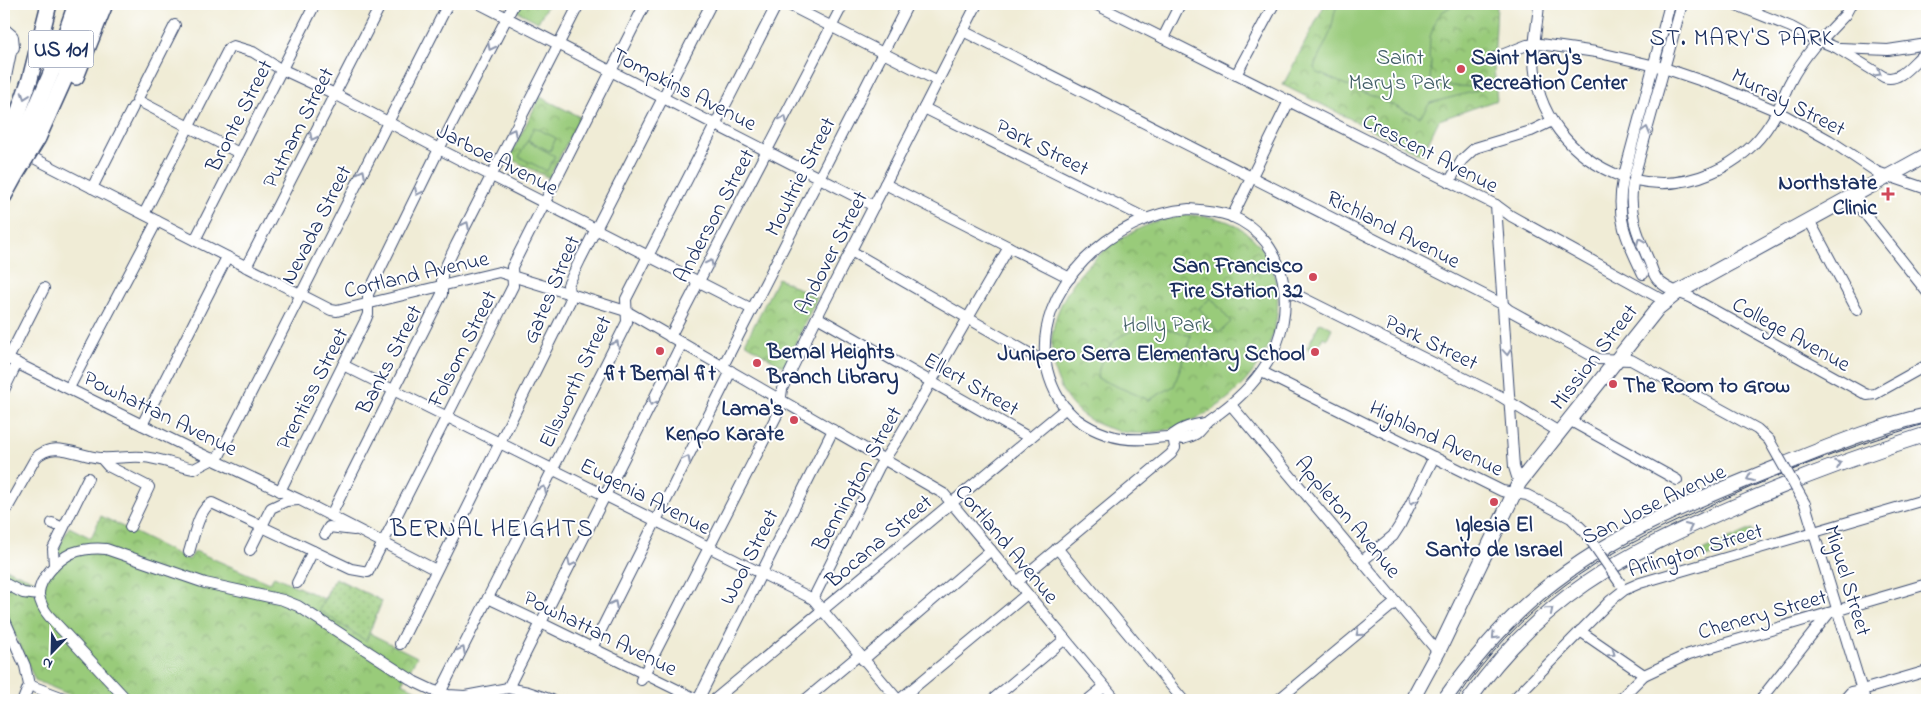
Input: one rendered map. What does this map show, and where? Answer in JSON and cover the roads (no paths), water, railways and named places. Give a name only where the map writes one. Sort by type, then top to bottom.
[{"type":"highway","points":[[4,146],[26,131],[30,79],[43,32],[48,4]]},
{"type":"highway","points":[[44,93],[67,4]]},
{"type":"highway","name":"US 101","points":[[4,196],[9,172],[44,93],[76,4]]},
{"type":"highway","name":"US 101","points":[[26,131],[50,112],[73,56],[91,4]]},
{"type":"highway","points":[[50,112],[71,90],[105,4]]},
{"type":"main road","points":[[4,31],[11,37],[12,47]]},
{"type":"main road","name":"Mission Street","points":[[1412,700],[1438,652],[1517,488],[1664,301],[1927,155]]},
{"type":"main road","name":"San Jose Avenue","points":[[1444,700],[1488,644],[1522,609],[1560,577],[1608,546],[1670,514],[1770,470],[1845,441],[1927,415]]},
{"type":"main road","name":"San Jose Avenue","points":[[1469,700],[1502,657],[1542,617],[1572,592],[1619,562],[1688,527],[1777,488],[1860,456],[1927,434]]},
{"type":"street","name":"Putnam Street","points":[[246,267],[382,4]]},
{"type":"street","name":"Nevada Street","points":[[214,460],[219,456],[448,4]]},
{"type":"street","name":"Tompkins Avenue","points":[[480,4],[874,206]]},
{"type":"street","name":"Prentiss Street","points":[[280,492],[366,319],[368,314],[368,294],[439,149],[514,4]]},
{"type":"street","name":"Banks Street","points":[[331,515],[442,294],[442,274],[579,4]]},
{"type":"street","name":"Folsom Street","points":[[313,551],[351,569],[368,572],[513,286],[512,267],[645,4]]},
{"type":"street","name":"Gates Street","points":[[400,644],[570,301],[568,285],[711,4]]},
{"type":"street","name":"Ellsworth Street","points":[[440,693],[627,322],[626,299],[777,4]]},
{"type":"street","points":[[787,4],[938,81]]},
{"type":"street","name":"Anderson Street","points":[[670,337],[842,4]]},
{"type":"street","name":"Moultrie Street","points":[[592,648],[656,521],[727,368],[752,308],[908,4]]},
{"type":"street","name":"Andover Street","points":[[643,677],[779,411],[782,389],[817,317],[977,4]]},
{"type":"street","name":"Crescent Avenue","points":[[1095,4],[1111,7],[1163,38],[1496,206],[1664,301]]},
{"type":"street","points":[[1163,38],[1180,4]]},
{"type":"street","points":[[1236,75],[1274,4]]},
{"type":"street","points":[[1538,4],[1534,44],[1534,70],[1537,84],[1552,121],[1570,145],[1601,168],[1628,178],[1651,183],[1688,180],[1718,170],[1738,158],[1764,132],[1777,111],[1794,74],[1819,41],[1845,15],[1851,4]]},
{"type":"street","name":"College Avenue","points":[[1670,4],[1653,65],[1628,178],[1632,218],[1639,240],[1658,280],[1866,395],[1875,394],[1927,366]]},
{"type":"street","name":"College Avenue","points":[[1643,274],[1628,243],[1622,220],[1620,195],[1628,178],[1664,68],[1682,4]]},
{"type":"street","points":[[1734,4],[1837,48],[1884,77],[1892,78],[1901,75],[1927,51]]},
{"type":"street","name":"Bronte Street","points":[[194,240],[314,6]]},
{"type":"street","points":[[92,188],[175,25]]},
{"type":"street","name":"Richland Avenue","points":[[963,31],[1502,304],[1509,310],[1598,359],[1631,360],[1758,429],[1769,440],[1788,474]]},
{"type":"street","name":"Murray Street","points":[[1494,58],[1534,44],[1596,52],[1664,68],[1720,87],[1777,111],[1821,135],[1875,170],[1927,189]]},
{"type":"street","points":[[1837,48],[1888,50],[1927,44]]},
{"type":"street","name":"Jarboe Avenue","points":[[189,127],[230,47],[233,46],[246,50],[752,308]]},
{"type":"street","points":[[4,88],[12,47]]},
{"type":"street","points":[[1232,217],[1289,101]]},
{"type":"street","points":[[135,104],[189,127],[239,153]]},
{"type":"street","name":"Park Street","points":[[924,108],[1145,218]]},
{"type":"street","points":[[1449,182],[1462,160],[1475,148],[1531,131],[1552,121]]},
{"type":"street","points":[[144,214],[189,127]]},
{"type":"street","name":"Cortland Avenue","points":[[4,142],[334,311],[499,272],[626,311],[940,492],[952,503],[1116,700]]},
{"type":"street","points":[[885,184],[1070,278]]},
{"type":"street","points":[[1852,196],[1927,292]]},
{"type":"street","points":[[1496,206],[1517,488]]},
{"type":"street","points":[[1189,209],[1218,212],[1232,217],[1264,241],[1277,263],[1285,289],[1286,304],[1282,330],[1262,372],[1231,404],[1205,423],[1193,425],[1173,435],[1145,439],[1117,437],[1089,427],[1066,408],[1053,387],[1046,363],[1046,336],[1052,312],[1070,278],[1087,257],[1103,243],[1119,231],[1145,218],[1160,213],[1189,209]]},
{"type":"street","points":[[1809,220],[1857,310]]},
{"type":"street","points":[[69,388],[157,221]]},
{"type":"street","name":"Bennington Street","points":[[813,599],[879,466],[885,460],[1009,247]]},
{"type":"street","points":[[851,251],[1046,363]]},
{"type":"street","points":[[142,425],[227,257]]},
{"type":"street","points":[[1637,286],[1649,262]]},
{"type":"street","points":[[4,390],[9,360],[44,288]]},
{"type":"street","name":"Park Street","points":[[1285,289],[1500,396],[1560,432]]},
{"type":"street","name":"Ellert Street","points":[[817,317],[1030,438]]},
{"type":"street","points":[[508,688],[682,343]]},
{"type":"street","name":"Powhattan Avenue","points":[[9,360],[331,515],[436,570]]},
{"type":"street","name":"Eugenia Avenue","points":[[343,365],[813,599],[898,700]]},
{"type":"street","name":"Highland Avenue","points":[[1262,372],[1502,490],[1517,488],[1571,518],[1584,532],[1622,587]]},
{"type":"street","name":"Appleton Avenue","points":[[1231,404],[1438,652]]},
{"type":"street","name":"Bocana Street","points":[[714,700],[1066,408]]},
{"type":"street","points":[[1569,420],[1677,480]]},
{"type":"street","name":"Wool Street","points":[[698,700],[833,430]]},
{"type":"street","points":[[1017,582],[1171,454],[1175,446],[1173,435]]},
{"type":"street","points":[[4,514],[35,459],[45,451],[63,449],[101,458],[148,457],[194,469],[214,460]]},
{"type":"street","points":[[1362,561],[1393,536],[1434,457]]},
{"type":"street","points":[[101,458],[108,466],[149,487],[130,527]]},
{"type":"street","name":"Miguel Street","points":[[1788,474],[1805,504],[1815,532],[1833,612],[1865,700]]},
{"type":"street","points":[[54,565],[53,549],[88,478]]},
{"type":"street","name":"Arlington Street","points":[[1513,700],[1622,587],[1927,499]]},
{"type":"street","points":[[250,550],[266,515],[274,505],[286,501],[300,500]]},
{"type":"street","points":[[189,552],[197,525],[209,504],[216,504],[313,551],[297,583]]},
{"type":"street","points":[[52,523],[63,528]]},
{"type":"street","points":[[325,534],[328,527],[360,530]]},
{"type":"street","points":[[1057,548],[1183,700]]},
{"type":"street","points":[[127,700],[49,616],[39,595],[40,588],[54,565],[80,550],[106,549],[204,584],[291,603],[312,614],[415,682],[440,693],[465,696],[508,688],[552,700]]},
{"type":"street","points":[[805,700],[861,657],[990,550]]},
{"type":"street","points":[[4,583],[23,593],[39,595]]},
{"type":"street","name":"Chenery Street","points":[[1619,700],[1644,675],[1688,654],[1927,584]]},
{"type":"street","points":[[898,700],[1027,594]]},
{"type":"street","name":"Powhattan Avenue","points":[[488,598],[592,648],[643,677],[698,700]]},
{"type":"street","points":[[1278,700],[1396,602]]},
{"type":"street","points":[[1760,700],[1833,612]]},
{"type":"street","points":[[4,618],[25,666],[29,684],[23,700]]},
{"type":"street","points":[[1580,631],[1644,675]]},
{"type":"street","points":[[992,700],[1065,640]]},
{"type":"street","points":[[1844,700],[1851,692],[1927,670]]},
{"type":"street","points":[[29,684],[69,700]]},
{"type":"street","points":[[1088,700],[1104,686]]},
{"type":"street","points":[[1852,700],[1862,690]]},
{"type":"tram line","points":[[1456,700],[1492,653],[1534,610],[1580,574],[1611,555],[1677,521],[1780,475],[1867,442],[1927,423]]},
{"type":"place","name":"Saint Mary's Recreation Center","points":[[1461,69]]},
{"type":"place","name":"Northstate Clinic","points":[[1888,194]]},
{"type":"place","name":"San Francisco Fire Station 32","points":[[1313,277]]},
{"type":"place","name":"fit Bernal fit","points":[[660,351]]},
{"type":"place","name":"Junipero Serra Elementary School","points":[[1315,352]]},
{"type":"place","name":"Bernal Heights Branch Library","points":[[757,363]]},
{"type":"place","name":"The Room to Grow","points":[[1613,384]]},
{"type":"place","name":"Lama's Kenpo Karate","points":[[794,420]]},
{"type":"place","name":"Iglesia El Santo de Israel","points":[[1494,502]]},
{"type":"district","name":"ST. MARY'S PARK","points":[[1742,37]]},
{"type":"district","name":"BERNAL HEIGHTS","points":[[492,527]]},
{"type":"park label","name":"Saint Mary's Park","points":[[1400,68]]},
{"type":"park label","name":"Holly Park","points":[[1167,323]]}]
